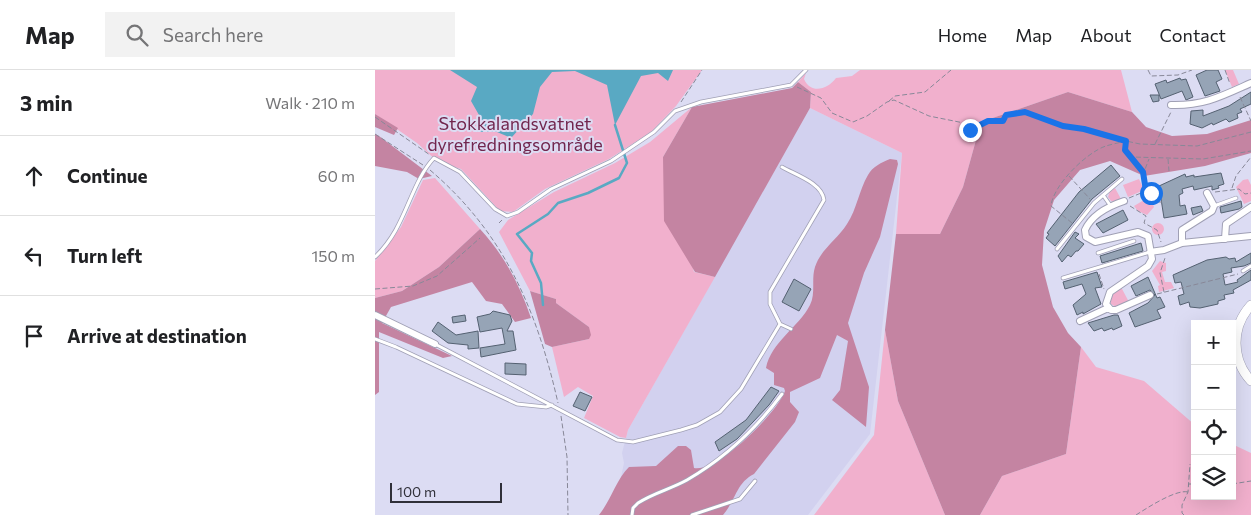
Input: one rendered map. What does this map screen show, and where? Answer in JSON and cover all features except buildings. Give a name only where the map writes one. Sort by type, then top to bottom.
[{"type":"street","points":[[1173,105],[1210,102],[1251,83]]},
{"type":"street","points":[[1182,242],[1182,230],[1211,211],[1214,206],[1207,193]]},
{"type":"street","points":[[1108,308],[1108,294],[1148,266],[1152,259],[1148,236],[1144,233],[1095,242],[1086,237],[1085,230],[1088,224],[1110,206],[1124,201]]},
{"type":"street","points":[[1225,239],[1226,224],[1251,207]]},
{"type":"street","points":[[1150,252],[1163,250],[1182,242],[1251,236]]},
{"type":"street","points":[[1080,321],[1108,308],[1116,310],[1126,308],[1150,295]]},
{"type":"street","points":[[1251,305],[1244,313],[1237,327],[1236,344],[1240,366],[1251,381]]},
{"type":"street","points":[[375,315],[435,344]]},
{"type":"lane","points":[[375,257],[401,224],[426,167],[435,158],[460,172],[495,209],[507,216],[518,212],[551,189],[611,161],[654,132],[675,111],[701,102],[791,85],[806,70]]},
{"type":"lane","points":[[782,167],[818,188],[823,193],[824,200],[770,292],[770,304],[780,324],[791,329]]},
{"type":"lane","points":[[1057,249],[1094,202],[1122,180]]},
{"type":"lane","points":[[1103,195],[1110,206]]},
{"type":"lane","points":[[1214,206],[1236,198]]},
{"type":"lane","points":[[1121,237],[1122,245]]},
{"type":"lane","points":[[1097,253],[1134,241]]},
{"type":"lane","points":[[1063,278],[1150,252]]},
{"type":"lane","points":[[1243,271],[1251,266]]},
{"type":"lane","points":[[435,344],[617,440],[633,442],[697,425],[720,412],[734,398],[780,324]]},
{"type":"lane","points":[[375,339],[517,404],[545,407],[553,405]]},
{"type":"lane","points":[[632,515],[633,508],[638,503],[690,478],[736,445],[760,422],[782,394]]},
{"type":"lane","points":[[692,515],[740,499],[755,481]]},
{"type":"path","points":[[675,111],[702,70]]},
{"type":"path","points":[[791,85],[821,98],[832,113],[853,122],[867,116],[895,96],[925,92],[951,70]]},
{"type":"path","points":[[1148,70],[1151,76],[1177,75],[1192,70]]},
{"type":"path","points":[[1225,70],[1228,78]]},
{"type":"path","points":[[1237,89],[1251,121]]},
{"type":"path","points":[[887,102],[899,102],[929,116],[964,123],[972,130],[988,121],[1003,121],[1006,115],[1020,111],[1042,116],[1063,126],[1084,129],[1126,141],[1154,145],[1197,146],[1251,132]]},
{"type":"path","points":[[1154,145],[1173,105]]},
{"type":"path","points":[[375,117],[435,158]]},
{"type":"path","points":[[375,134],[426,167],[477,216],[513,271],[535,320],[560,409],[567,457],[568,515]]},
{"type":"path","points":[[1126,141],[1125,150],[1133,157],[1143,172],[1146,191]]},
{"type":"path","points":[[1076,226],[1051,206],[1058,188],[1089,155],[1105,146],[1126,141]]},
{"type":"path","points":[[1133,157],[1203,160],[1251,151]]},
{"type":"path","points":[[1232,190],[1236,176],[1251,157]]},
{"type":"path","points":[[1143,172],[1150,158]]},
{"type":"path","points":[[1167,158],[1169,171]]},
{"type":"path","points":[[1069,175],[1084,194],[1094,202]]},
{"type":"path","points":[[1207,193],[1239,189],[1245,194],[1251,193]]},
{"type":"path","points":[[1124,201],[1146,191]]},
{"type":"path","points":[[1146,191],[1151,193],[1154,202],[1162,202]]},
{"type":"path","points":[[1124,201],[1145,216],[1144,223],[1157,230],[1163,250]]},
{"type":"path","points":[[375,289],[413,286],[437,276],[481,238]]},
{"type":"path","points":[[1164,292],[1160,273],[1165,262]]},
{"type":"path","points":[[1097,268],[1104,289],[1108,294]]},
{"type":"path","points":[[1150,295],[1243,271]]},
{"type":"path","points":[[1184,515],[1182,513],[1182,505],[1188,492],[1190,464]]},
{"type":"path","points":[[1236,483],[1251,481]]},
{"type":"path","points":[[1136,515],[1167,497],[1184,491],[1188,492]]},
{"type":"shaded area","points":[[798,82],[811,92],[810,108],[715,277],[695,272],[664,221],[663,157],[692,107],[792,88]]},
{"type":"shaded area","points":[[1068,92],[1132,112],[1146,127],[1172,136],[1207,134],[1251,120],[1251,153],[1205,166],[1144,176],[1110,161],[1080,170],[1054,200],[1044,231],[1042,265],[1053,307],[1068,333],[1081,347],[1066,454],[1002,476],[980,515],[945,515],[898,401],[885,330],[896,234],[940,234],[963,187],[981,122]]},
{"type":"shaded area","points":[[810,108],[902,153],[870,434],[808,515],[618,515],[614,510],[624,463],[622,453],[628,430]]},
{"type":"shaded area","points":[[375,114],[398,128],[394,135],[375,127]]},
{"type":"shaded area","points":[[375,134],[432,176],[419,179],[407,172],[375,166]]},
{"type":"shaded area","points":[[890,159],[897,160],[898,164],[880,237],[864,273],[848,323],[869,387],[866,427],[832,400],[840,390],[848,341],[837,335],[820,378],[790,392],[790,402],[799,412],[795,422],[754,474],[743,482],[723,515],[599,515],[624,472],[629,467],[656,466],[678,446],[686,446],[691,450],[694,468],[704,467],[731,452],[771,413],[785,391],[784,388],[774,385],[774,373],[766,368],[773,350],[810,305],[813,296],[815,267],[825,250],[847,224],[868,175],[875,167]]},
{"type":"shaded area","points":[[480,229],[497,249],[510,271],[522,294],[531,318],[515,322],[502,304],[486,301],[472,282],[391,307],[382,323],[452,356],[443,358],[379,332],[379,392],[375,395],[375,298],[402,291],[439,267]]},
{"type":"shaded area","points":[[530,291],[556,299],[556,303],[589,327],[591,335],[589,339],[552,347],[545,344]]},
{"type":"green space","name":"Stokkalandsvatnet dyrefredningsområde","points":[[375,70],[702,70],[676,106],[651,132],[609,159],[545,189],[513,212],[500,211],[461,169],[438,162],[417,143],[375,114]]},
{"type":"green space","points":[[860,70],[1121,70],[1132,112],[1068,92],[981,122],[963,187],[940,234],[896,234],[902,153],[810,108],[811,92],[798,82],[806,73],[804,79],[807,84],[815,89],[820,89],[829,85],[836,78],[852,76]]},
{"type":"green space","points":[[1225,70],[1233,70],[1239,84],[1232,87]]},
{"type":"green space","points":[[692,107],[663,157],[694,272],[715,277],[628,430],[626,438],[620,437],[584,418],[593,396],[578,387],[564,397],[552,347],[589,339],[589,327],[556,303],[556,299],[530,291],[499,232],[508,220],[554,192],[615,163],[650,142]]},
{"type":"green space","points":[[435,178],[480,229],[439,267],[402,291],[375,298],[375,261],[401,227],[423,180]]},
{"type":"green space","points":[[1139,179],[1144,190],[1128,197],[1123,185]]},
{"type":"green space","points":[[1248,179],[1251,185],[1251,201],[1244,204],[1236,187],[1243,180]]},
{"type":"green space","points":[[1115,188],[1121,199],[1115,202],[1111,201],[1108,197],[1110,191]]},
{"type":"green space","points":[[1149,197],[1154,207],[1147,215],[1138,211],[1134,206]]},
{"type":"green space","points":[[1156,223],[1160,223],[1164,229],[1160,235],[1156,235],[1152,231],[1152,227]]},
{"type":"green space","points":[[1160,261],[1166,263],[1166,271],[1162,272],[1165,282],[1171,282],[1174,288],[1159,292],[1158,286],[1160,285],[1152,271]]},
{"type":"green space","points":[[1121,287],[1130,304],[1116,307],[1111,304],[1111,296]]},
{"type":"green space","points":[[885,330],[898,401],[945,515],[814,515],[874,435]]},
{"type":"green space","points":[[1081,347],[1096,367],[1144,381],[1191,422],[1191,500],[1236,500],[1236,446],[1251,453],[1251,515],[980,515],[1002,476],[1066,454]]},
{"type":"water","points":[[450,70],[673,70],[668,81],[658,73],[641,76],[615,125],[607,85],[575,71],[552,72],[540,87],[533,114],[511,138],[497,132],[477,132],[479,115],[471,101],[477,87]]},
{"type":"waterway","points":[[543,305],[541,283],[531,261],[532,253],[517,234],[548,214],[558,203],[588,193],[619,178],[627,163],[615,125]]},
{"type":"route","points":[[970,130],[988,121],[1003,121],[1006,115],[1020,111],[1042,116],[1048,121],[1063,126],[1084,129],[1126,141],[1125,150],[1133,157],[1143,172],[1142,177],[1146,191],[1151,193]]}]
